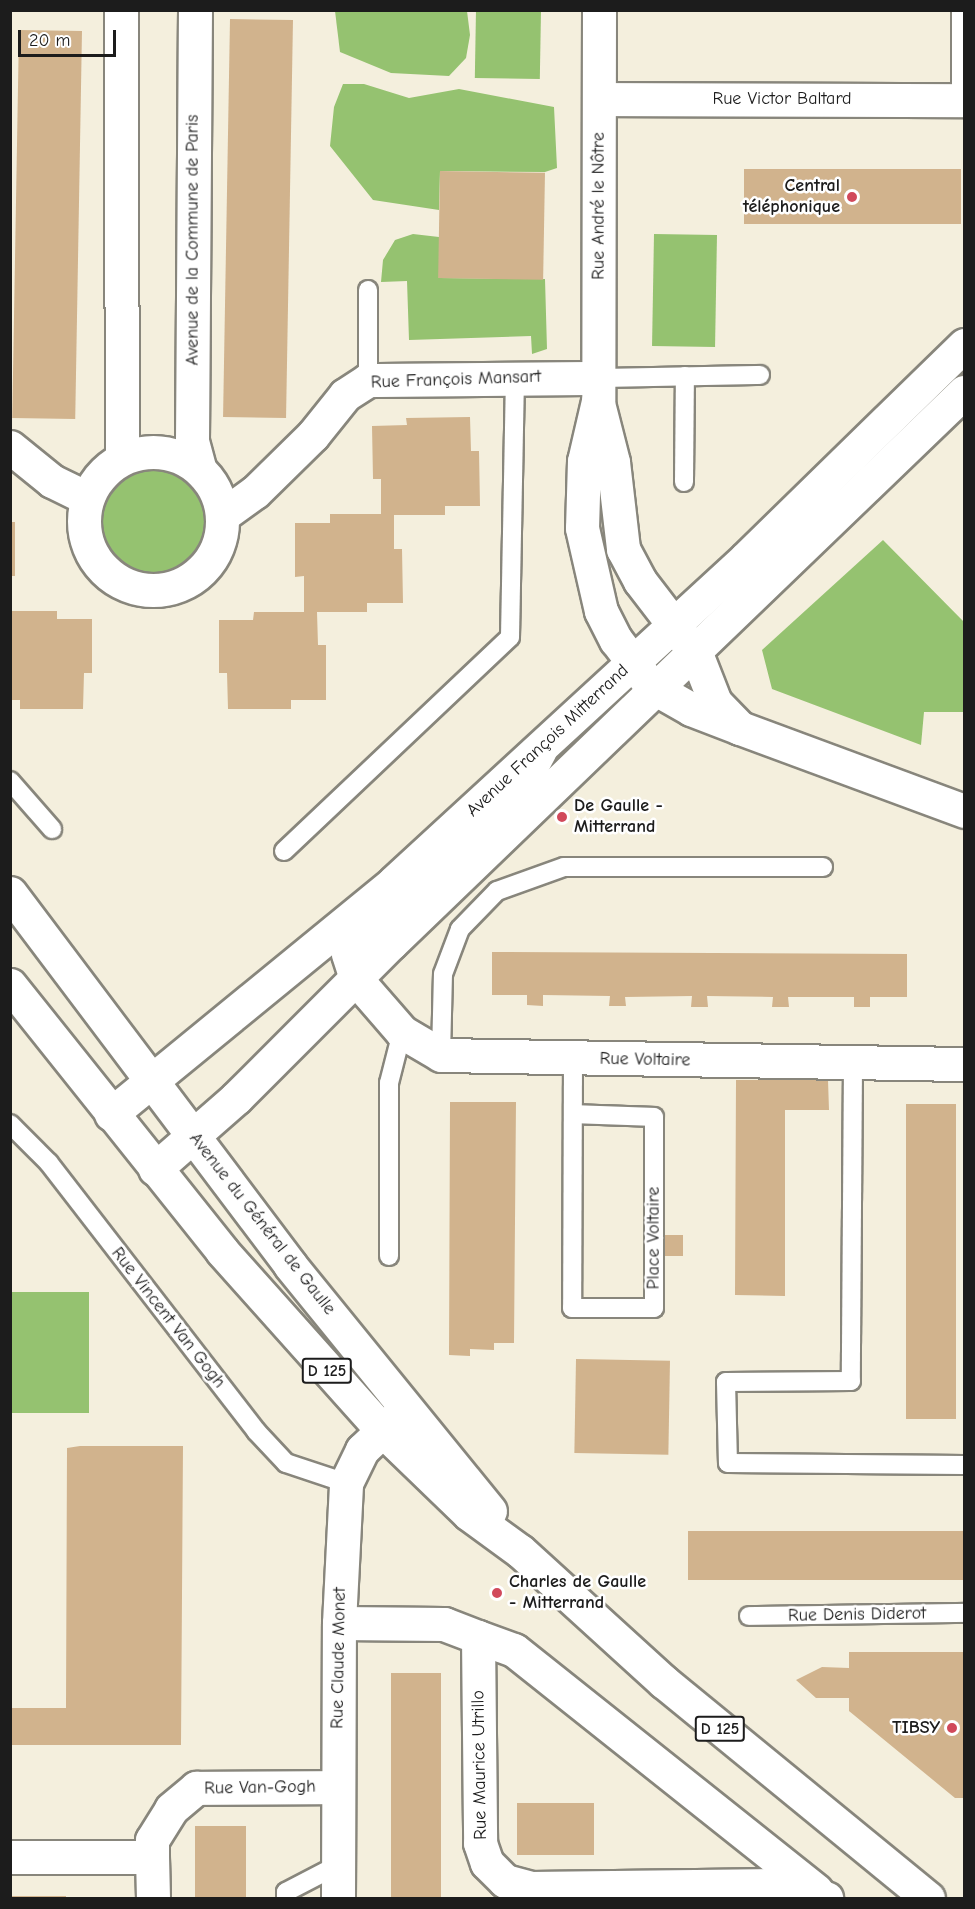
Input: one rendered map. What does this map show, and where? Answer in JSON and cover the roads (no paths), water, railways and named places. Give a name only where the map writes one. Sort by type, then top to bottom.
[{"type":"street","points":[[122,10],[122,458]]},
{"type":"street","name":"Avenue de la Commune de Paris","points":[[195,10],[192,441],[199,468]]},
{"type":"street","name":"Rue André le Nôtre","points":[[599,10],[598,390],[584,461],[584,550],[601,610],[632,663],[654,688],[691,709],[964,811]]},
{"type":"street","name":"Rue Victor Baltard","points":[[599,99],[963,100]]},
{"type":"street","name":"Avenue François Mitterrand","points":[[111,1114],[154,1082],[394,882],[673,625],[964,345]]},
{"type":"street","name":"Rue François Mansart","points":[[223,515],[255,492],[313,435],[345,395],[368,380],[515,378],[598,390]]},
{"type":"street","name":"Rue André le Nôtre","points":[[598,390],[613,462],[623,549],[636,575],[695,651],[715,702],[740,728]]},
{"type":"street","name":"Avenue François Mitterrand","points":[[155,1169],[195,1137],[654,688],[964,392]]},
{"type":"street","points":[[10,447],[51,481],[87,498]]},
{"type":"street","points":[[162,452],[199,468],[216,489],[223,515],[219,542],[206,566],[185,582],[151,590],[119,581],[98,563],[86,539],[87,498],[101,475],[122,458],[162,452]]},
{"type":"street","points":[[356,979],[348,960],[351,947],[516,795],[542,746]]},
{"type":"street","name":"Avenue du Général de Gaulle","points":[[10,893],[290,1264],[408,1408],[520,1551]]},
{"type":"street","name":"Rue Voltaire","points":[[356,979],[402,1032],[441,1055],[964,1065]]},
{"type":"street","name":"Avenue du Général de Gaulle","points":[[10,985],[229,1260],[381,1429],[469,1514],[520,1551],[664,1682],[928,1899]]},
{"type":"street","name":"Rue Claude Monet","points":[[338,1899],[339,1623],[346,1483],[362,1450],[381,1429],[408,1408]]},
{"type":"street","points":[[339,1623],[444,1624],[514,1650],[826,1898]]},
{"type":"street","name":"Rue Maurice Utrillo","points":[[478,1637],[480,1843],[487,1863],[505,1881],[531,1888],[777,1885],[826,1898]]},
{"type":"street","name":"Rue Van-Gogh","points":[[153,1899],[152,1840],[171,1809],[196,1788],[338,1787]]},
{"type":"street","points":[[10,1857],[152,1857]]},
{"type":"lane","points":[[961,10],[963,100]]},
{"type":"lane","points":[[368,290],[368,380]]},
{"type":"lane","points":[[598,390],[685,376],[760,375]]},
{"type":"lane","points":[[684,482],[685,376]]},
{"type":"lane","points":[[284,850],[510,637],[515,378]]},
{"type":"lane","points":[[10,781],[52,829]]},
{"type":"lane","points":[[441,1055],[443,974],[460,929],[497,891],[564,867],[823,867]]},
{"type":"lane","points":[[389,1256],[389,1083],[402,1032]]},
{"type":"lane","name":"Place Voltaire","points":[[573,1059],[572,1308],[654,1308],[654,1117],[573,1114]]},
{"type":"lane","points":[[853,1063],[851,1381],[726,1382],[728,1463],[964,1465]]},
{"type":"lane","name":"Rue Vincent Van Gogh","points":[[10,1124],[49,1163],[256,1431],[286,1463],[346,1483]]},
{"type":"lane","name":"Rue Denis Diderot","points":[[749,1616],[964,1613]]},
{"type":"lane","points":[[286,1899],[286,1893],[338,1865]]},
{"type":"place","name":"Central téléphonique","points":[[852,197]]},
{"type":"place","name":"De Gaulle - Mitterrand","points":[[562,817]]},
{"type":"place","name":"Charles de Gaulle - Mitterrand","points":[[497,1593]]},
{"type":"place","name":"TIBSY","points":[[952,1728]]}]
